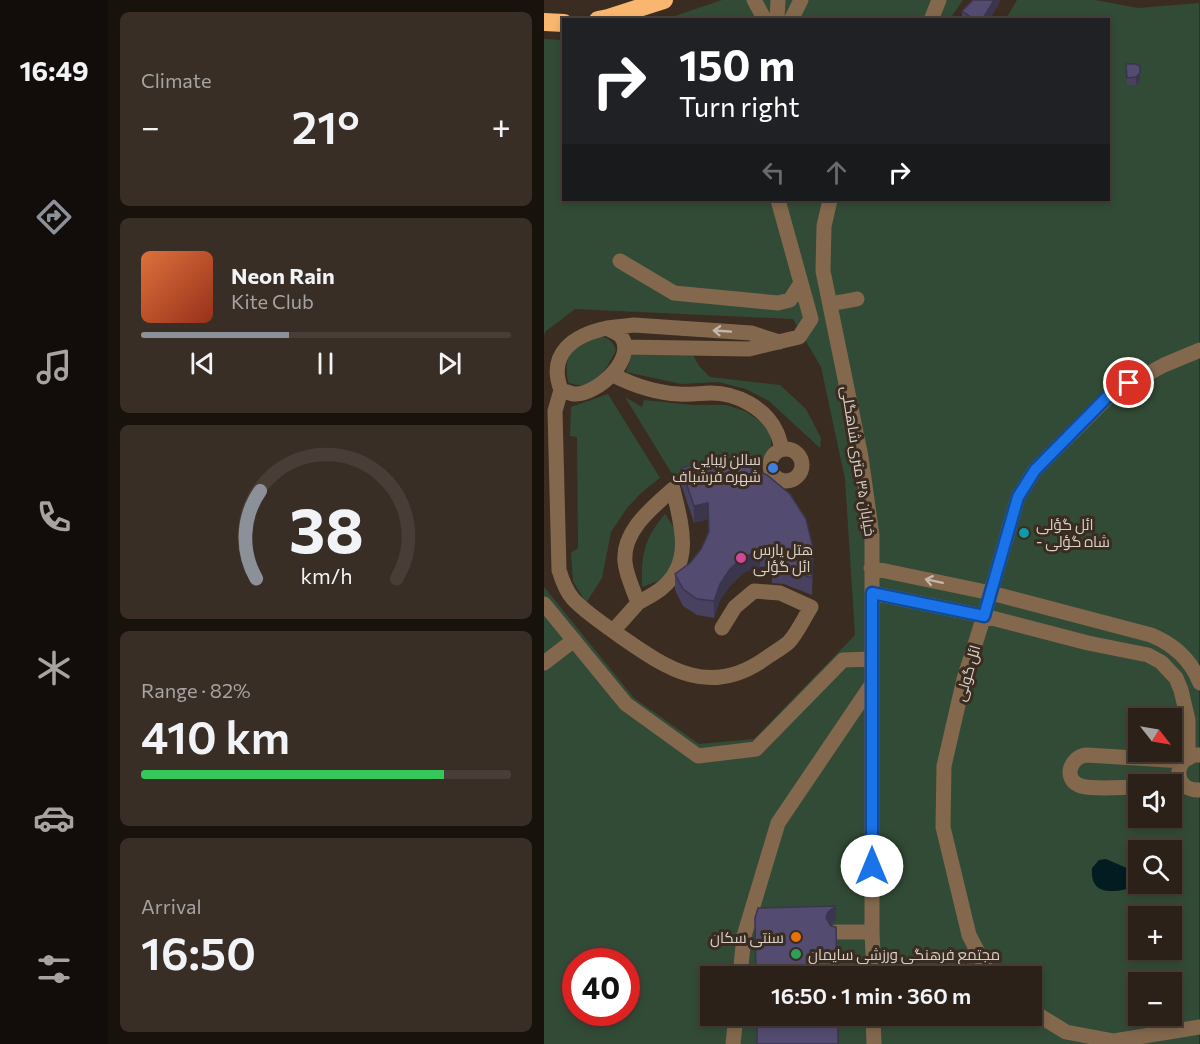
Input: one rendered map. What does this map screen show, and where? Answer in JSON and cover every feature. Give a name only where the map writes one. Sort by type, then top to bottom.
[{"type":"highway","points":[[608,18],[664,0]]},
{"type":"highway","points":[[544,22],[562,23]]},
{"type":"street","points":[[754,0],[764,18]]},
{"type":"street","points":[[777,18],[778,0]]},
{"type":"street","points":[[792,18],[801,0]]},
{"type":"street","points":[[932,18],[939,0]]},
{"type":"street","points":[[625,346],[748,349],[799,337],[811,319],[778,201]]},
{"type":"street","name":"خیابان ۳۵ متری شاهگلی","points":[[830,201],[824,226],[823,271],[861,457],[872,535],[874,966]]},
{"type":"street","points":[[620,261],[674,293],[778,303],[790,300],[801,283]]},
{"type":"street","points":[[830,304],[857,299]]},
{"type":"street","points":[[722,628],[735,607],[754,591],[780,593],[811,607],[789,642],[753,667],[721,678],[696,676],[673,670],[651,658],[613,631],[572,598],[559,570],[555,411],[561,390],[556,377],[559,361],[570,344],[588,332],[634,325],[751,333],[779,342]]},
{"type":"street","points":[[561,390],[576,395],[596,387],[613,375],[621,361],[625,346],[619,335],[607,328]]},
{"type":"street","name":"ائل گولی","points":[[986,966],[969,935],[943,827],[944,766],[964,679],[1018,497],[1035,470],[1111,393],[1164,364],[1200,350]]},
{"type":"street","points":[[613,375],[628,383],[651,390],[678,394],[714,393],[737,397],[759,410],[776,430],[782,448]]},
{"type":"street","points":[[613,631],[638,603],[662,587],[676,572],[683,553],[682,526],[673,489],[641,519],[628,541],[625,562],[638,603]]},
{"type":"street","points":[[871,568],[991,593],[1151,635],[1182,655],[1200,683]]},
{"type":"street","points":[[872,593],[984,616],[1148,656],[1160,662],[1176,678],[1182,690],[1188,720],[1190,758]]},
{"type":"street","points":[[544,604],[626,704],[698,756],[756,748],[843,660],[872,659]]},
{"type":"street","points":[[544,663],[574,640]]},
{"type":"street","points":[[741,966],[744,936],[778,823],[872,684]]},
{"type":"street","points":[[1128,787],[1081,786],[1070,775],[1071,765],[1078,757],[1087,755],[1190,758]]},
{"type":"street","points":[[1185,788],[1179,777],[1180,766],[1190,758]]},
{"type":"street","points":[[836,932],[872,932]]},
{"type":"street","points":[[1042,1017],[1066,1032],[1114,1041],[1200,1027]]},
{"type":"street","points":[[733,1044],[735,1026]]},
{"type":"street","points":[[873,1026],[874,1044]]},
{"type":"green space","points":[[722,0],[963,0],[951,18],[669,18]]},
{"type":"green space","name":"ائل گؤلی - شاه گؤلی","points":[[1017,0],[1095,0],[1138,8],[1199,3],[1199,1044],[544,1044],[544,587],[634,698],[699,744],[754,739],[855,635],[845,479],[821,367],[793,319],[575,309],[545,332],[544,336],[544,39],[562,40],[562,201],[1110,201],[1110,18],[1007,18]]},
{"type":"green space","points":[[597,336],[609,340],[616,350],[608,365],[598,378],[584,385],[568,382],[567,363],[571,352]]},
{"type":"green space","points":[[633,352],[693,355],[699,366],[710,377],[780,385],[806,409],[821,438],[820,448],[769,401],[746,389],[718,382],[681,384],[626,372]]},
{"type":"green space","points":[[608,394],[660,478],[627,508],[611,532],[602,578],[586,603],[573,581],[571,553],[578,548],[577,437],[570,436],[571,407]]},
{"type":"green space","points":[[625,397],[642,407],[644,400],[692,405],[726,405],[745,411],[761,422],[771,436],[771,447],[758,468],[736,466],[716,468],[677,482]]},
{"type":"green space","points":[[665,514],[675,529],[678,544],[668,574],[642,587],[645,548],[652,531]]},
{"type":"water","points":[[1106,859],[1128,869],[1128,888],[1109,891],[1096,885],[1092,868],[1099,860]]},
{"type":"building","points":[[973,0],[994,0],[983,18],[972,18],[962,11]]},
{"type":"building","points":[[1126,64],[1140,66],[1140,73],[1136,77],[1127,78]]},
{"type":"building","points":[[709,461],[739,463],[767,475],[790,494],[806,519],[813,548],[812,578],[772,566],[772,549],[743,557],[730,569],[720,584],[714,601],[697,599],[683,589],[675,574],[690,563],[701,549],[709,532],[708,503],[694,506],[681,468]]},
{"type":"building","name":"مجتمع فرهنگی ورزشی سایمان","points":[[836,906],[828,912],[826,918],[831,926],[836,927],[837,966],[756,966],[755,918],[758,908]]},
{"type":"building","points":[[757,1026],[838,1026],[838,1044],[757,1044]]},
{"type":"place","name":"سالن زیبایی شهره فرشباف","points":[[773,468]]},
{"type":"place","name":"ائل گؤلی - شاه گؤلی","points":[[1024,533]]},
{"type":"place","name":"هتل پارس ائل گؤلی","points":[[741,558]]},
{"type":"place","name":"سنتی سکان","points":[[796,937]]},
{"type":"place","name":"مجتمع فرهنگی ورزشی سایمان","points":[[796,954]]},
{"type":"route","points":[[872,866],[872,593],[984,616],[1018,497],[1035,470],[1111,393],[1129,383]]}]
